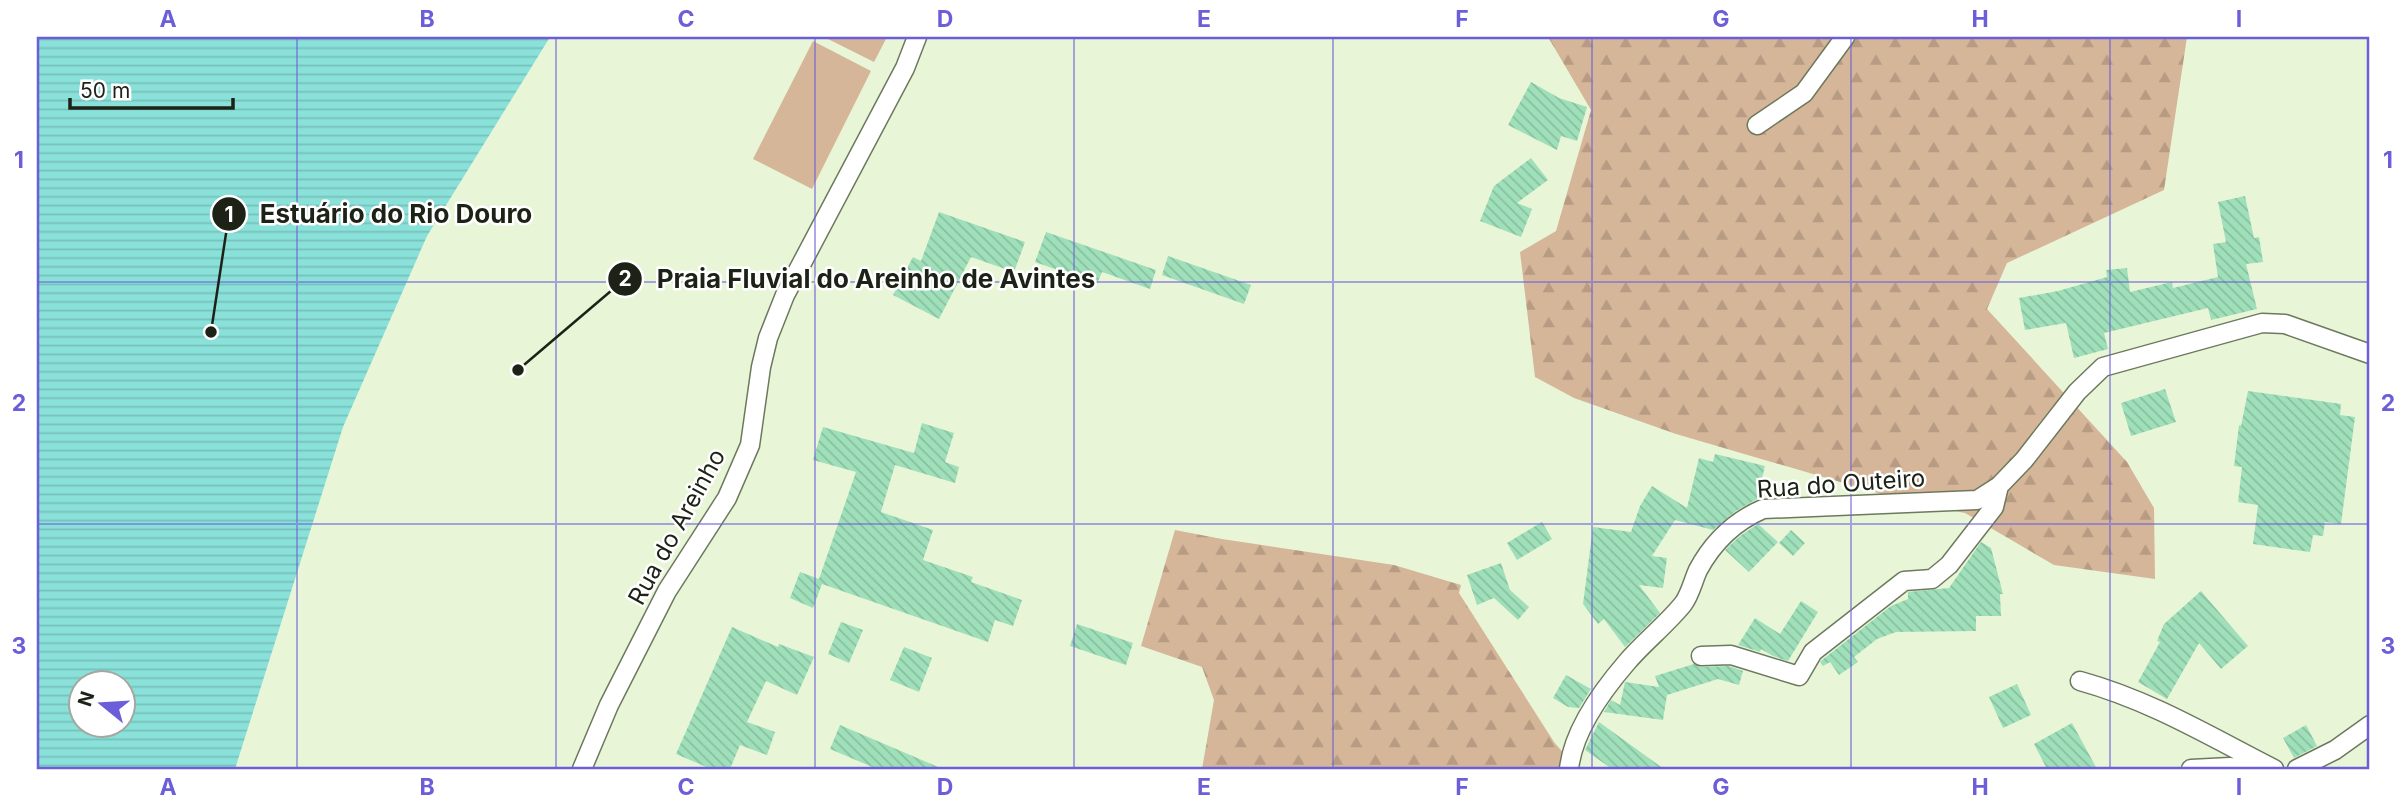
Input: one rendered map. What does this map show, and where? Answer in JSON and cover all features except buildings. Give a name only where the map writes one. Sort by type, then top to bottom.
[{"type":"street","name":"Rua do Areinho","points":[[582,769],[609,705],[667,591],[727,498],[750,445],[761,367],[768,338],[785,295],[905,68],[917,37]]},
{"type":"street","points":[[1757,125],[1804,93],[1846,37]]},
{"type":"street","name":"Rua do Outeiro","points":[[1569,769],[1582,729],[1602,694],[1627,661],[1685,602],[1698,571],[1718,539],[1744,517],[1763,509],[1977,500],[1999,486],[2024,460],[2077,392],[2104,367],[2262,323],[2285,324],[2370,354]]},
{"type":"street","name":"Rua do Outeiro","points":[[1701,656],[1731,654],[1799,676],[1813,652],[1904,581],[1932,579],[1949,565],[1994,507],[1999,486]]},
{"type":"street","points":[[2080,681],[2116,691],[2173,715],[2274,769]]},
{"type":"street","points":[[2297,769],[2335,750],[2370,725]]},
{"type":"street","points":[[2191,769],[2248,769]]},
{"type":"green space","points":[[824,37],[887,37],[874,62]]},
{"type":"green space","points":[[1548,37],[2187,37],[2164,190],[2007,263],[1987,309],[2127,462],[2154,508],[2155,579],[2054,565],[1965,513],[1905,501],[1676,434],[1574,398],[1535,377],[1520,252],[1556,231],[1591,110]]},
{"type":"green space","points":[[813,41],[871,71],[812,189],[753,159]]},
{"type":"green space","points":[[1175,530],[1394,565],[1461,585],[1459,593],[1554,742],[1577,769],[1202,769],[1214,700],[1202,667],[1141,646]]},
{"type":"water","points":[[37,37],[550,37],[427,236],[343,427],[235,769],[37,769]]},
{"type":"place","name":"Estuário do Rio Douro","points":[[211,332]]},
{"type":"place","name":"Praia Fluvial do Areinho de Avintes","points":[[518,370]]}]
